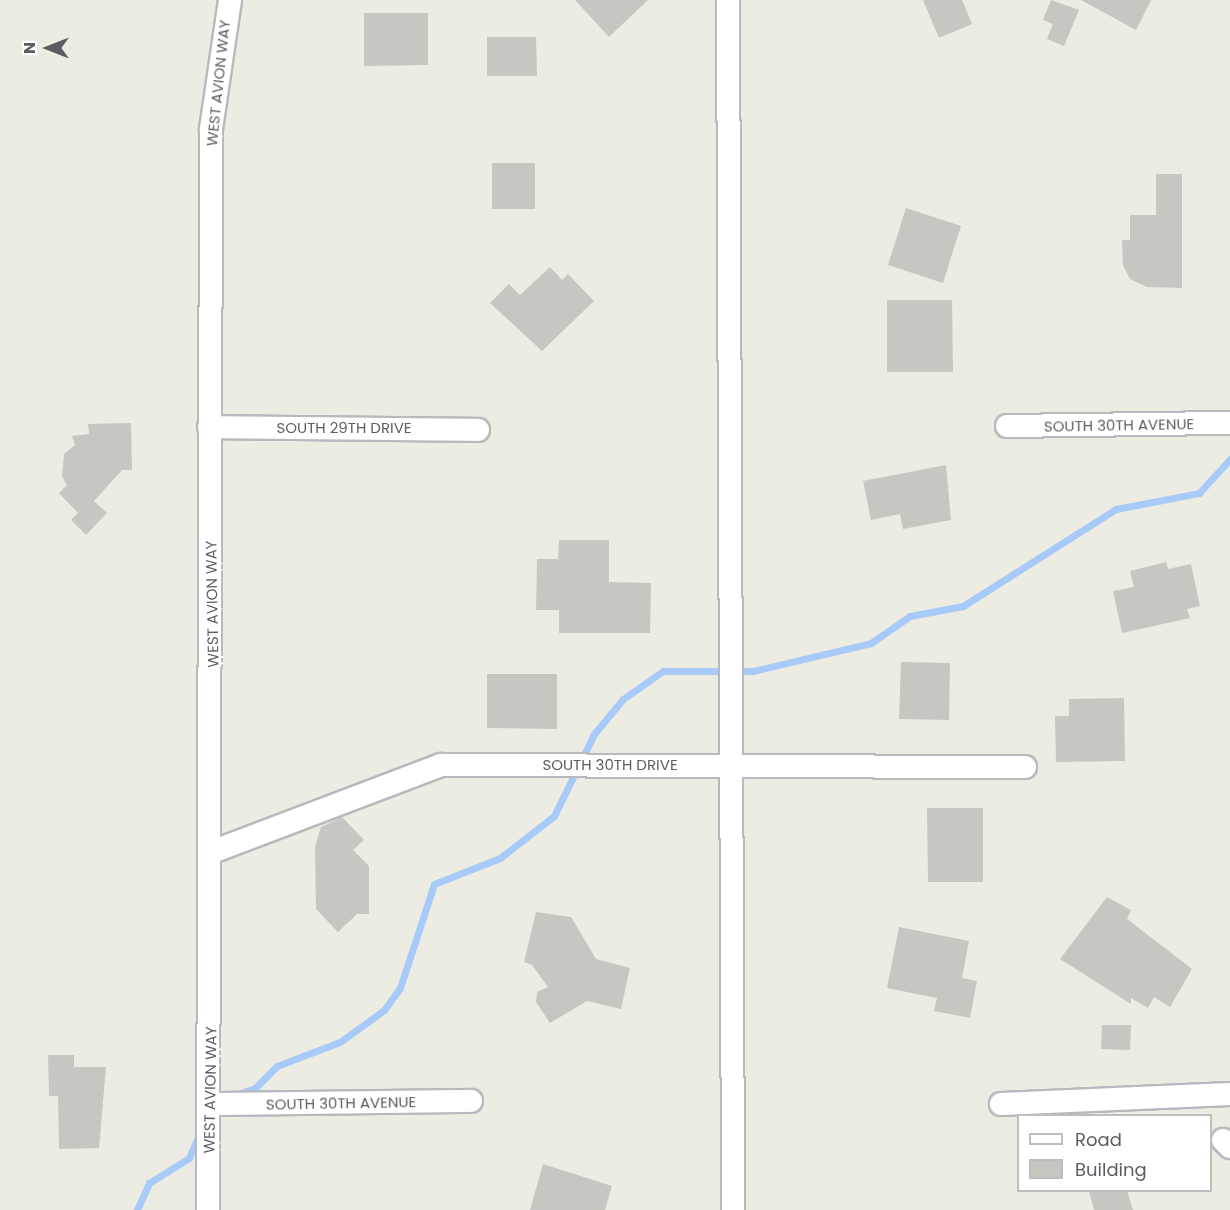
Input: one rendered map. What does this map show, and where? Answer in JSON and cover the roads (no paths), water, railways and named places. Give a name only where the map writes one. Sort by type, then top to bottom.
[{"type":"street","name":"WEST AVION WAY","points":[[208,1210],[211,1104],[212,852],[209,427],[211,129],[230,0]]},
{"type":"street","points":[[728,0],[734,1210]]},
{"type":"street","name":"SOUTH 30TH AVENUE","points":[[1007,426],[1230,423]]},
{"type":"street","name":"SOUTH 29TH DRIVE","points":[[209,427],[478,430]]},
{"type":"street","name":"SOUTH 30TH DRIVE","points":[[212,852],[441,765],[1025,767]]},
{"type":"street","points":[[1001,1104],[1230,1095]]},
{"type":"street","name":"SOUTH 30TH AVENUE","points":[[211,1104],[471,1101]]},
{"type":"waterway","points":[[236,1095],[255,1088],[277,1066],[340,1042],[384,1010],[400,988],[434,884],[500,858],[554,816],[594,734],[623,699],[663,671],[753,671],[871,643],[910,616],[963,606],[1116,509],[1199,493],[1230,459]]},
{"type":"waterway","points":[[137,1210],[149,1183],[189,1158],[200,1132]]}]
